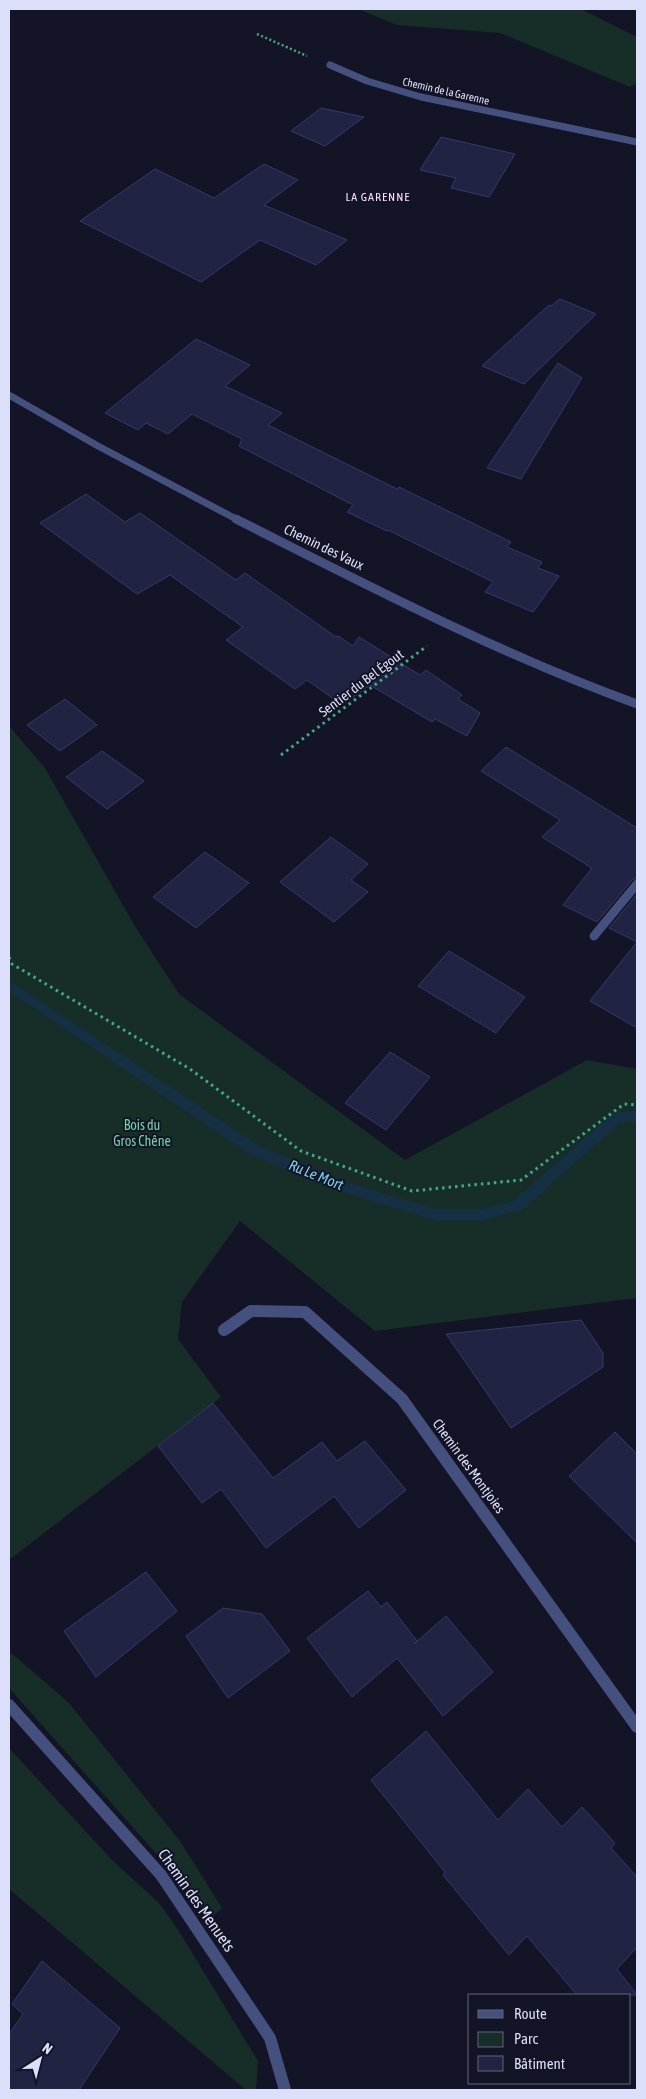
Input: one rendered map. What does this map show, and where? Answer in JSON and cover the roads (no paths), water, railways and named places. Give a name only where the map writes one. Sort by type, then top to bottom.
[{"type":"street","name":"Chemin de la Garenne","points":[[330,65],[367,82],[422,97],[637,142]]},
{"type":"street","name":"Chemin des Vaux","points":[[9,395],[76,435],[220,512],[452,625],[567,676],[637,704]]},
{"type":"street","points":[[594,936],[637,884]]},
{"type":"street","name":"Chemin des Montjoies","points":[[224,1330],[251,1311],[305,1312],[402,1399],[637,1727]]},
{"type":"street","name":"Chemin des Menuets","points":[[9,1705],[161,1875],[270,2038],[285,2090]]},
{"type":"waterway","name":"Ru Le Mort","points":[[9,985],[254,1150],[342,1186],[436,1215],[481,1215],[517,1206],[617,1118],[637,1116]]},
{"type":"district","name":"LA GARENNE","points":[[378,197]]},
{"type":"park label","name":"Bois du Gros Chêne","points":[[142,1134]]}]
